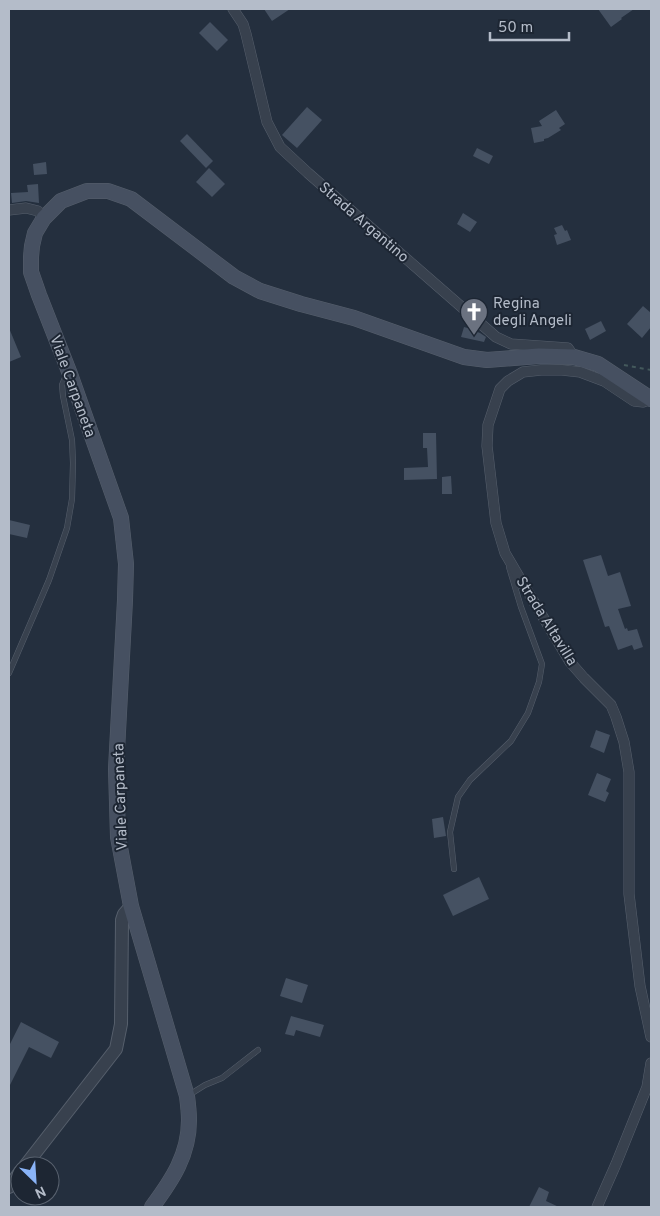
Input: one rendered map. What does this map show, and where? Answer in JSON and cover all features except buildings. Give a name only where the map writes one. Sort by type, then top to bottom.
[{"type":"main road","name":"Viale Carpaneta","points":[[152,1207],[178,1168],[186,1148],[189,1120],[187,1096],[131,906],[118,837],[116,769],[126,564],[121,518],[70,374],[31,272],[32,246],[35,233],[44,218],[61,201],[87,191],[108,190],[131,199],[234,277],[260,291],[354,318],[464,357],[487,360],[539,356],[574,357],[598,364],[651,399]]},
{"type":"street","name":"Strada Argantino","points":[[233,9],[243,24],[267,122],[280,147],[496,337],[512,344],[568,348],[574,357]]},
{"type":"street","points":[[9,210],[26,208],[38,212],[44,218]]},
{"type":"street","name":"Strada Altavilla","points":[[651,399],[643,402],[634,401],[604,381],[580,372],[562,370],[523,372],[508,381],[500,389],[488,425],[487,446],[496,523],[505,553],[570,662],[611,705],[624,742],[628,772],[629,894],[640,986],[651,1037]]},
{"type":"street","points":[[33,1156],[116,1049],[121,1024],[122,920],[124,914],[131,906]]},
{"type":"street","points":[[597,1207],[647,1087],[651,1063]]},
{"type":"lane","points":[[9,674],[49,580],[67,528],[72,498],[73,463],[72,440],[62,385],[65,378],[70,374]]},
{"type":"lane","points":[[454,869],[450,832],[458,797],[470,780],[510,741],[528,712],[539,682],[542,664],[521,607],[510,572],[508,558]]},
{"type":"lane","points":[[187,1096],[205,1085],[222,1078],[258,1050]]},
{"type":"place","name":"Regina degli Angeli","points":[[474,336]]}]
